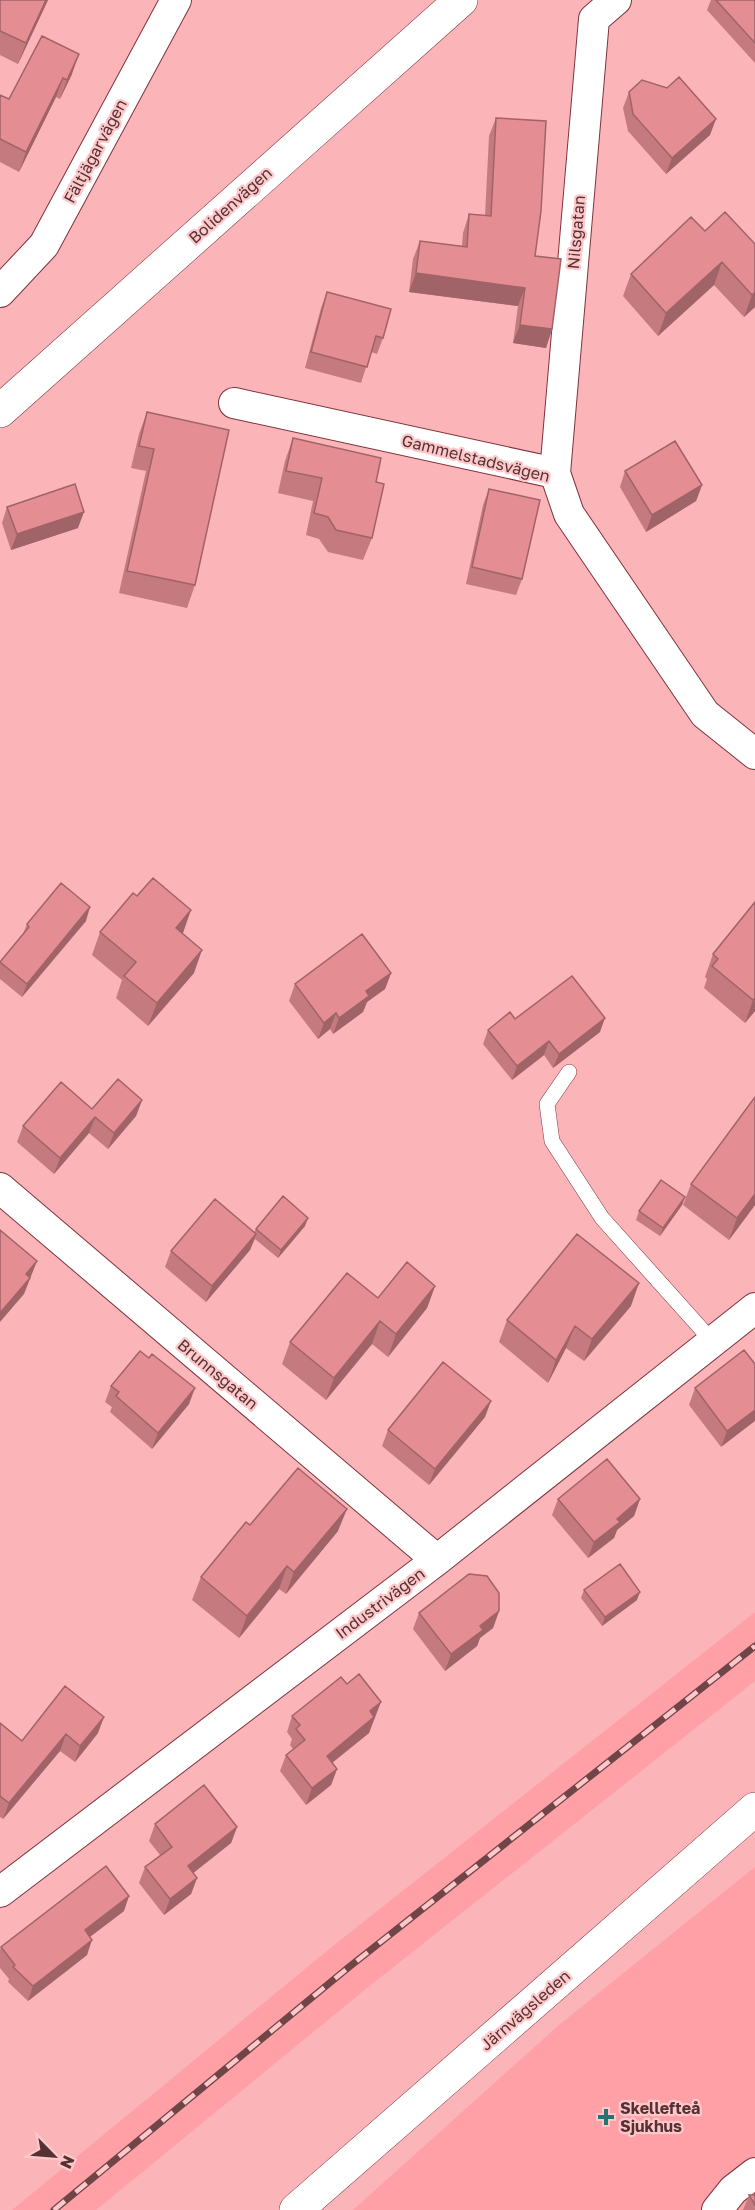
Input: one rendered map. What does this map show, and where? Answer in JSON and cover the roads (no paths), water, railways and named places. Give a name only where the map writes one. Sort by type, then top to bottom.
[{"type":"main road","name":"Bolidenvägen","points":[[0,411],[461,0]]},
{"type":"main road","name":"Järnvägsleden","points":[[296,2210],[755,1809]]},
{"type":"street","name":"Fältjägarvägen","points":[[0,292],[44,245],[176,0]]},
{"type":"street","name":"Nilsgatan","points":[[555,473],[594,19],[616,0]]},
{"type":"street","name":"Gammelstadsvägen","points":[[234,403],[555,473],[569,514],[705,714],[755,754]]},
{"type":"street","name":"Brunnsgatan","points":[[0,1188],[437,1560]]},
{"type":"street","name":"Industrivägen","points":[[2,1888],[437,1560],[755,1308]]},
{"type":"street","points":[[717,2210],[734,2190],[755,2173]]},
{"type":"lane","points":[[568,1072],[548,1104],[552,1141],[602,1218],[713,1342]]},
{"type":"railway","points":[[54,2210],[349,1967],[755,1646]]},
{"type":"place","name":"Skellefteå Sjukhus","points":[[606,2117]]}]
